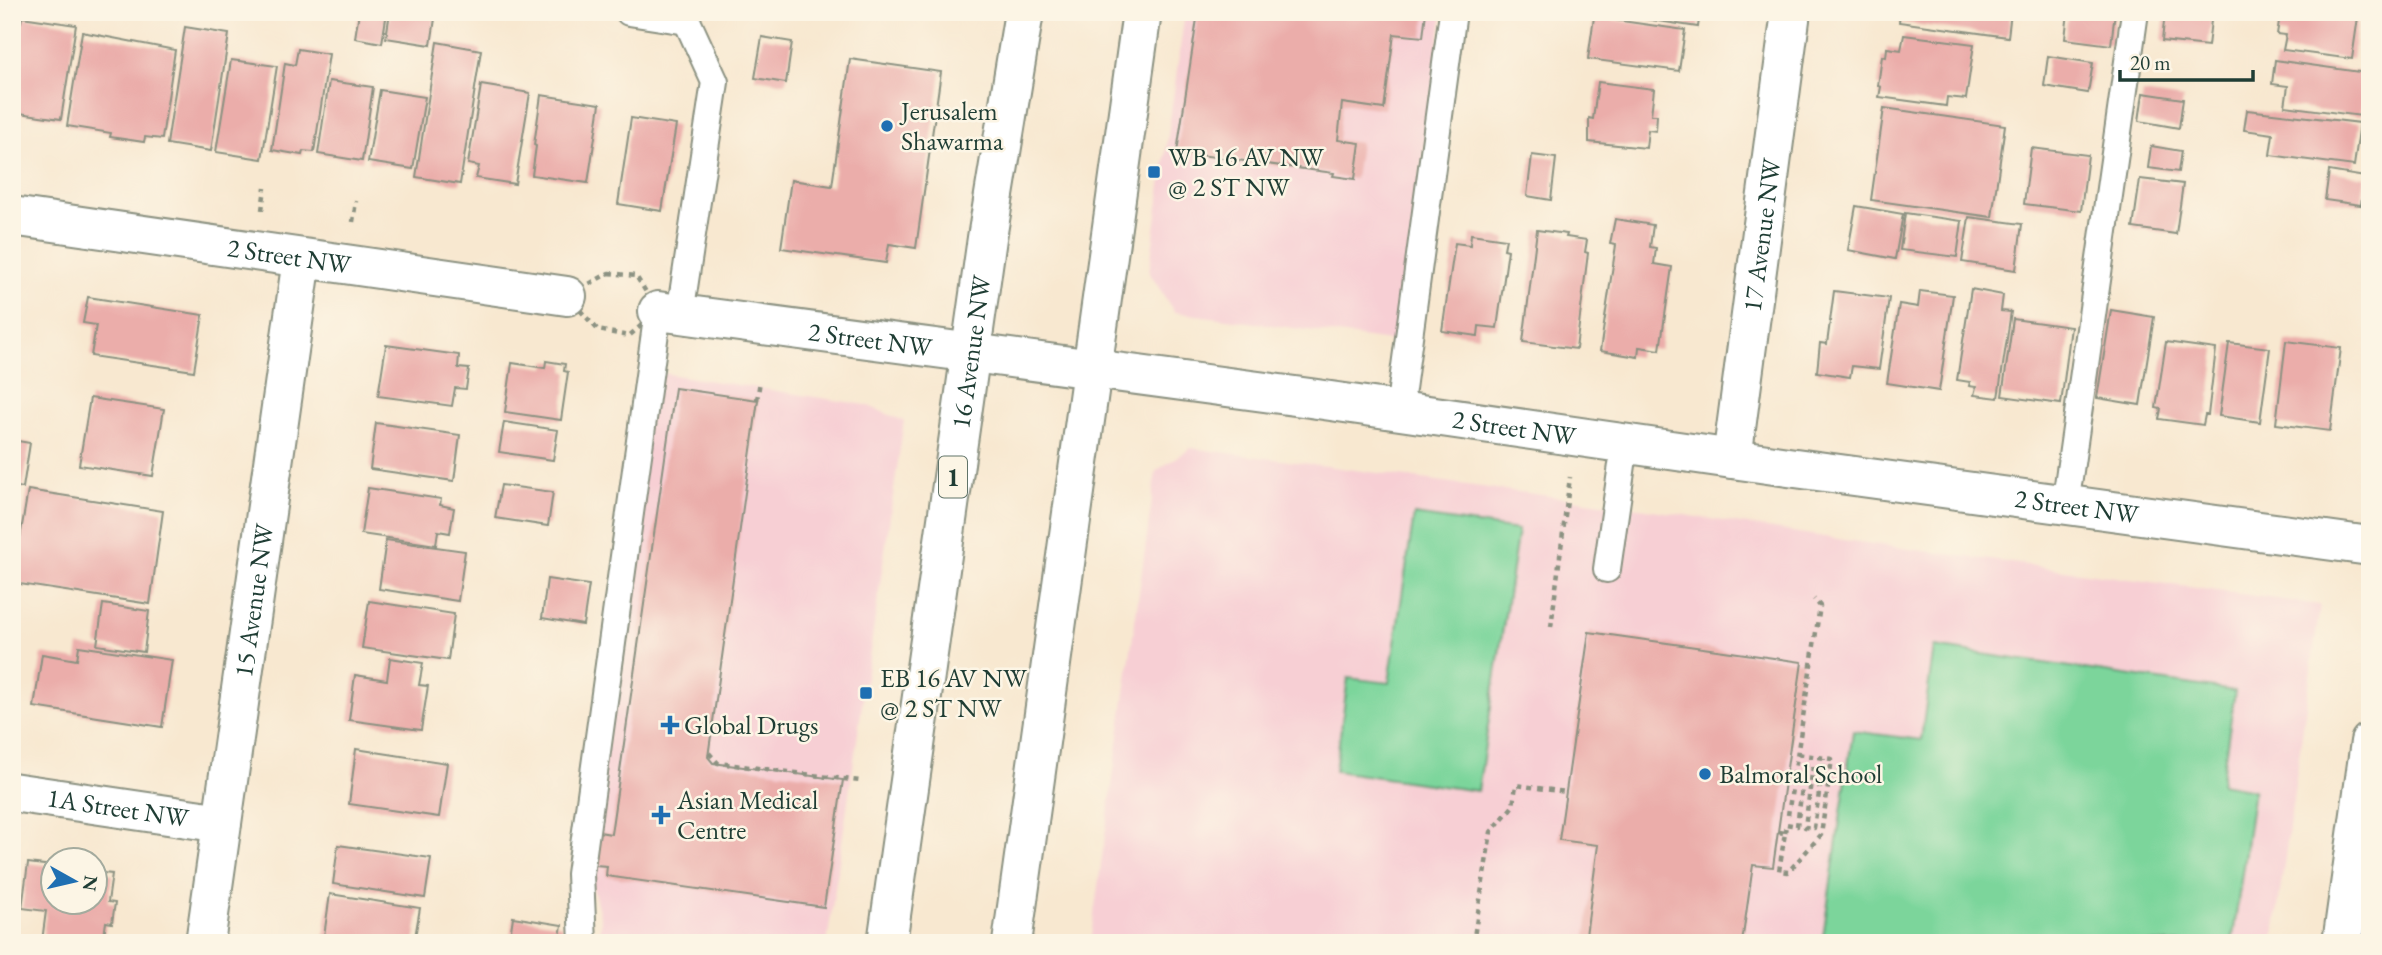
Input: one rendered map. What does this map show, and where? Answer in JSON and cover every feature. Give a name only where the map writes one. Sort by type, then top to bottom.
[{"type":"main road","name":"16 Avenue NW","points":[[887,943],[971,352],[1024,12]]},
{"type":"main road","points":[[1012,943],[1142,12]]},
{"type":"main road","name":"17 Avenue NW","points":[[1731,459],[1791,12]]},
{"type":"main road","name":"2 Street NW","points":[[12,216],[567,296]]},
{"type":"main road","name":"15 Avenue NW","points":[[205,943],[302,259]]},
{"type":"main road","name":"2 Street NW","points":[[669,313],[971,352],[2065,506],[2370,546]]},
{"type":"main road","points":[[2342,943],[2370,743]]},
{"type":"main road","name":"1A Street NW","points":[[12,792],[222,823]]},
{"type":"lane","points":[[583,943],[580,874],[648,371],[669,313],[715,82],[687,17],[629,12]]},
{"type":"lane","points":[[1399,411],[1453,12]]},
{"type":"lane","points":[[2065,506],[2135,12]]},
{"type":"lane","points":[[1607,569],[1625,444]]},
{"type":"path","points":[[262,214],[265,188]]},
{"type":"path","points":[[352,226],[356,201]]},
{"type":"path","points":[[610,273],[636,276],[669,313],[629,336],[598,330],[567,296],[610,273]]},
{"type":"path","points":[[757,400],[760,381]]},
{"type":"path","points":[[1551,627],[1570,476]]},
{"type":"path","points":[[1788,815],[1819,606],[1814,599]]},
{"type":"path","points":[[709,752],[712,759],[718,763],[860,781]]},
{"type":"path","points":[[1797,754],[1832,759],[1821,835],[1788,872],[1779,870],[1781,832],[1786,824],[1797,826],[1805,765],[1813,766],[1805,827],[1814,828],[1824,758]]},
{"type":"path","points":[[1473,943],[1491,832],[1513,806],[1516,785],[1566,792]]},
{"type":"shaded area","points":[[1185,12],[1443,12],[1397,342],[1174,312],[1149,272]]},
{"type":"shaded area","points":[[648,371],[866,405],[904,421],[827,943],[598,943],[601,919],[588,869]]},
{"type":"shaded area","name":"Balmoral School","points":[[1191,448],[1646,509],[1844,540],[2320,605],[2273,943],[1090,943],[1156,471]]},
{"type":"green space","points":[[1414,515],[1518,530],[1478,791],[1335,771],[1348,678],[1389,683]]},
{"type":"green space","points":[[1934,647],[2235,691],[2221,784],[2254,790],[2232,943],[1822,943],[1853,731],[1921,740]]},
{"type":"building","points":[[359,12],[387,12],[382,43],[355,38]]},
{"type":"building","points":[[390,12],[436,12],[431,45],[386,38]]},
{"type":"building","points":[[1198,12],[1426,12],[1423,37],[1394,34],[1384,109],[1342,103],[1338,140],[1360,143],[1355,179],[1333,176],[1334,173],[1177,152]]},
{"type":"building","points":[[1625,12],[1700,12],[1698,27],[1625,16]]},
{"type":"building","points":[[1900,12],[2011,12],[2008,37],[1899,22]]},
{"type":"building","points":[[2068,12],[2115,12],[2111,45],[2065,39]]},
{"type":"building","points":[[2165,12],[2212,12],[2208,46],[2162,41]]},
{"type":"building","points":[[2289,12],[2339,12],[2338,14],[2358,17],[2352,59],[2283,50],[2286,35],[2277,34],[2280,15],[2288,16]]},
{"type":"building","points":[[22,17],[76,25],[61,119],[20,113],[18,120],[12,119],[12,20],[21,22]]},
{"type":"building","points":[[1594,17],[1685,30],[1679,71],[1588,59]]},
{"type":"building","points":[[185,27],[229,34],[211,151],[167,144]]},
{"type":"building","points":[[82,32],[175,50],[162,139],[145,137],[144,142],[67,126]]},
{"type":"building","points":[[1904,35],[1974,44],[1966,99],[1947,97],[1946,106],[1879,97],[1882,56],[1886,57],[1887,48],[1901,50]]},
{"type":"building","points":[[762,37],[792,42],[786,83],[755,78]]},
{"type":"building","points":[[437,42],[481,50],[460,184],[416,177]]},
{"type":"building","points":[[298,49],[329,54],[314,152],[303,151],[302,155],[272,150],[285,63],[295,65]]},
{"type":"building","points":[[2048,56],[2093,63],[2088,93],[2044,86]]},
{"type":"building","name":"Jerusalem Shawarma","points":[[850,59],[941,72],[916,248],[889,244],[886,263],[781,248],[791,180],[832,186]]},
{"type":"building","points":[[231,60],[277,66],[262,159],[216,152]]},
{"type":"building","points":[[2275,60],[2367,73],[2361,116],[2285,106],[2288,86],[2272,84]]},
{"type":"building","points":[[329,81],[373,87],[362,161],[318,154]]},
{"type":"building","points":[[1598,82],[1654,89],[1651,115],[1657,115],[1656,131],[1648,130],[1646,148],[1589,142],[1589,118],[1593,119]]},
{"type":"building","points":[[481,85],[530,93],[515,184],[476,178],[479,166],[468,164]]},
{"type":"building","points":[[380,90],[425,97],[413,169],[368,162]]},
{"type":"building","points":[[2143,93],[2183,99],[2179,128],[2139,121]]},
{"type":"building","points":[[541,95],[600,104],[588,183],[532,175]]},
{"type":"building","points":[[1884,108],[2005,125],[1992,217],[1871,200]]},
{"type":"building","points":[[2247,110],[2360,123],[2354,166],[2270,155],[2273,134],[2244,130]]},
{"type":"building","points":[[631,118],[676,125],[662,211],[618,204]]},
{"type":"building","points":[[2151,146],[2181,151],[2178,172],[2148,168]]},
{"type":"building","points":[[2031,148],[2088,155],[2081,211],[2024,204]]},
{"type":"building","points":[[1532,155],[1556,158],[1551,200],[1527,196]]},
{"type":"building","points":[[2329,171],[2365,177],[2361,205],[2325,200]]},
{"type":"building","points":[[2140,179],[2183,184],[2176,234],[2133,228]]},
{"type":"building","points":[[1856,206],[1903,214],[1895,259],[1848,250]]},
{"type":"building","points":[[1905,213],[1962,221],[1957,257],[1900,250]]},
{"type":"building","points":[[1969,217],[2022,224],[2016,270],[1962,262]]},
{"type":"building","points":[[1615,219],[1653,225],[1650,247],[1656,248],[1654,264],[1672,267],[1660,350],[1639,347],[1638,357],[1600,351],[1616,245],[1610,244]]},
{"type":"building","points":[[1537,230],[1587,240],[1585,252],[1588,253],[1576,349],[1523,342]]},
{"type":"building","points":[[1471,234],[1506,239],[1504,249],[1508,250],[1497,328],[1479,326],[1478,336],[1442,331],[1455,243],[1470,245]]},
{"type":"building","points":[[1971,289],[2003,295],[2001,311],[2011,312],[1998,398],[1974,395],[1976,387],[1969,386],[1970,382],[1957,380]]},
{"type":"building","points":[[1834,291],[1889,298],[1879,369],[1852,366],[1850,377],[1817,372],[1820,343],[1827,344]]},
{"type":"building","points":[[1920,291],[1953,295],[1939,391],[1887,383],[1899,304],[1918,307]]},
{"type":"building","points":[[88,297],[203,315],[194,371],[91,356],[96,325],[83,323]]},
{"type":"building","points":[[2111,310],[2154,317],[2140,405],[2097,398]]},
{"type":"building","points":[[2013,319],[2071,327],[2061,404],[2002,396]]},
{"type":"building","points":[[2286,341],[2341,348],[2330,431],[2276,424]]},
{"type":"building","points":[[2166,342],[2216,349],[2208,415],[2205,415],[2203,425],[2159,419],[2161,409],[2156,408]]},
{"type":"building","points":[[2229,343],[2270,348],[2260,422],[2219,416]]},
{"type":"building","points":[[386,345],[459,355],[458,368],[469,369],[466,389],[455,388],[452,406],[378,396]]},
{"type":"building","points":[[546,361],[565,364],[564,371],[568,372],[561,420],[505,412],[512,363],[545,368]]},
{"type":"building","points":[[675,388],[758,400],[708,757],[713,763],[843,780],[824,907],[606,876],[607,866],[595,865],[599,832],[611,834]]},
{"type":"building","points":[[90,398],[164,409],[153,476],[79,465]]},
{"type":"building","points":[[504,422],[558,430],[553,460],[499,452]]},
{"type":"building","points":[[376,423],[460,435],[454,481],[370,469]]},
{"type":"building","points":[[12,440],[30,443],[23,488],[12,486]]},
{"type":"building","points":[[501,485],[553,492],[548,526],[495,518]]},
{"type":"building","points":[[368,488],[441,499],[440,505],[454,508],[450,533],[438,531],[436,545],[361,534]]},
{"type":"building","points":[[28,490],[163,511],[150,604],[13,583],[12,536],[20,538]]},
{"type":"building","points":[[386,540],[465,551],[458,601],[379,589]]},
{"type":"building","points":[[547,579],[589,585],[583,625],[542,618]]},
{"type":"building","points":[[369,601],[454,614],[448,660],[362,648]]},
{"type":"building","points":[[103,604],[149,611],[144,652],[97,645]]},
{"type":"building","points":[[1589,632],[1802,662],[1773,867],[1753,865],[1742,943],[1585,943],[1598,845],[1559,840]]},
{"type":"building","points":[[79,646],[172,660],[162,727],[34,707],[42,654],[77,660]]},
{"type":"building","points":[[390,658],[423,663],[419,685],[428,686],[421,730],[349,720],[355,675],[387,680]]},
{"type":"building","points":[[356,749],[447,763],[439,817],[349,804]]},
{"type":"building","points":[[338,845],[431,858],[425,898],[333,884]]},
{"type":"building","points":[[28,863],[38,864],[38,910],[22,908]]},
{"type":"building","points":[[108,874],[112,874],[108,902]]},
{"type":"building","points":[[330,894],[420,908],[414,943],[323,943]]},
{"type":"building","points":[[108,902],[115,903],[112,923],[106,922],[103,943],[42,941],[45,916],[108,916]]},
{"type":"building","points":[[513,917],[562,925],[559,943],[509,943]]},
{"type":"place","name":"Jerusalem Shawarma","points":[[887,126]]},
{"type":"place","name":"WB 16 AV NW @ 2 ST NW","points":[[1154,172]]},
{"type":"place","name":"EB 16 AV NW @ 2 ST NW","points":[[866,693]]},
{"type":"place","name":"Global Drugs","points":[[670,725]]},
{"type":"place","name":"Balmoral School","points":[[1705,774]]},
{"type":"place","name":"Asian Medical Centre","points":[[661,815]]}]
